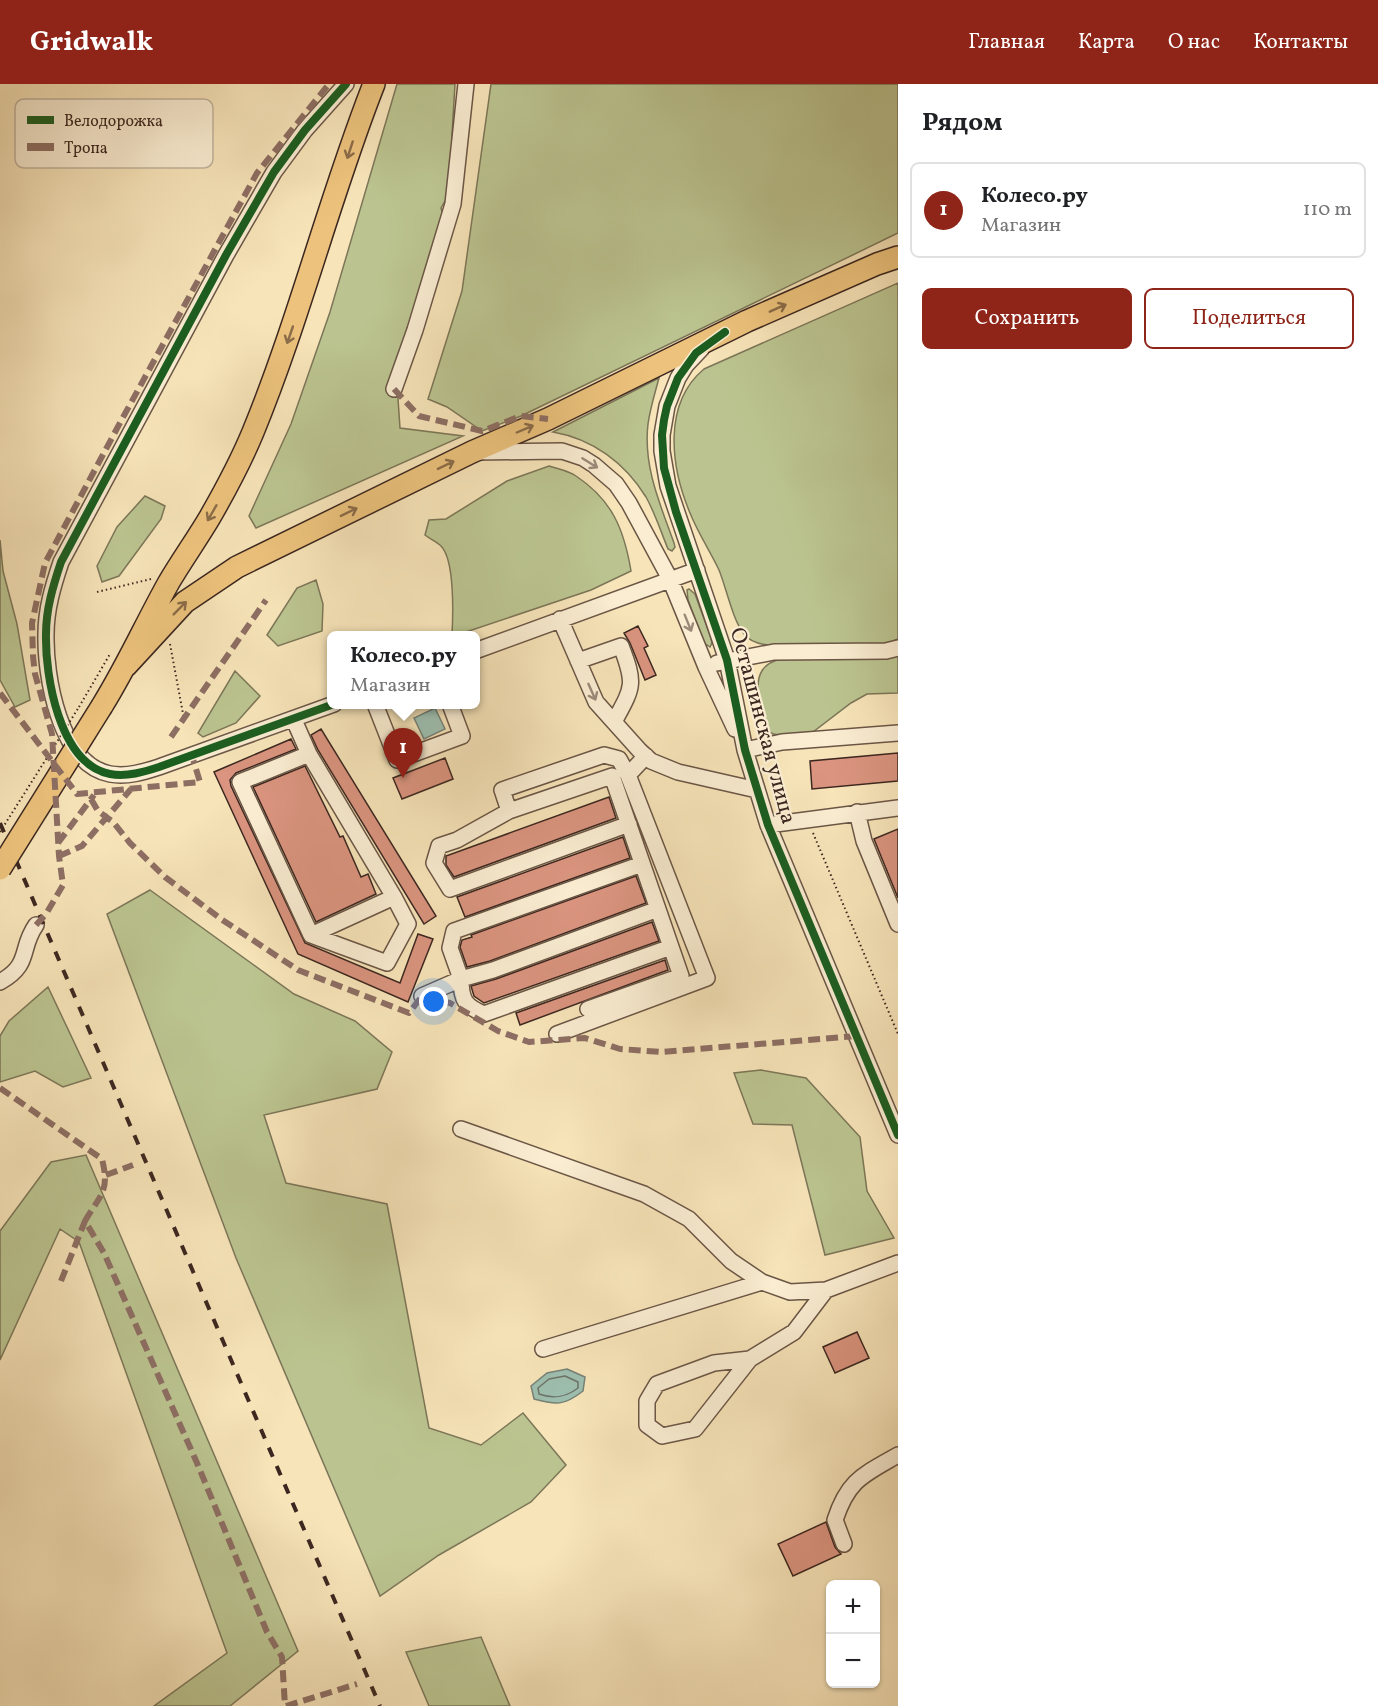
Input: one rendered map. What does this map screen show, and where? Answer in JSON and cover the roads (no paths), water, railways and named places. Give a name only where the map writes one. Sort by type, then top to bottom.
[{"type":"highway","points":[[0,869],[126,666],[170,582],[234,473],[253,433],[292,330],[350,150],[374,84]]},
{"type":"highway","points":[[126,666],[185,603],[213,581],[237,567],[472,452],[549,419],[724,332],[877,264],[898,258]]},
{"type":"street","points":[[327,708],[140,773],[110,774],[97,770],[80,755],[60,720],[48,676],[46,633],[53,587],[62,562],[226,255],[268,183],[305,130],[346,84]]},
{"type":"street","points":[[394,389],[415,330],[453,204],[466,84]]},
{"type":"street","name":"Осташинская улица","points":[[724,332],[706,344],[686,365],[671,393],[664,420],[664,468],[676,512],[727,660],[745,750],[768,825],[892,1106],[898,1135]]},
{"type":"street","name":"Осташинская улица","points":[[472,452],[562,451],[583,458],[616,484],[629,503],[670,579],[706,667],[745,750]]},
{"type":"street","points":[[480,649],[697,570]]},
{"type":"street","points":[[560,619],[596,702],[646,756],[662,767],[678,772],[757,790]]},
{"type":"street","points":[[578,661],[621,646],[630,670],[631,692],[614,722]]},
{"type":"street","points":[[706,667],[727,660],[774,652],[886,651],[898,648]]},
{"type":"street","points":[[377,709],[397,760],[462,736],[452,709]]},
{"type":"street","points":[[294,720],[309,754],[408,924],[387,963],[311,935],[240,782],[309,754]]},
{"type":"street","points":[[745,750],[782,742],[898,733]]},
{"type":"street","points":[[509,811],[502,790],[604,755],[619,759],[628,775],[707,978],[557,1034]]},
{"type":"street","points":[[628,775],[646,756]]},
{"type":"street","points":[[588,1009],[681,976],[612,776],[509,811],[457,840],[439,846],[434,863],[450,889],[628,824]]},
{"type":"street","points":[[768,825],[807,818],[898,809]]},
{"type":"street","points":[[857,812],[864,841],[898,924]]},
{"type":"street","points":[[642,864],[454,931],[450,948],[461,979],[461,996],[471,1009],[484,1014],[671,947]]},
{"type":"street","points":[[311,935],[394,897]]},
{"type":"street","points":[[422,996],[461,979],[493,970],[658,909]]},
{"type":"street","points":[[0,982],[20,967],[31,931],[36,925]]},
{"type":"street","points":[[460,1129],[644,1194],[689,1219],[731,1261],[762,1282],[790,1292],[826,1290],[898,1263]]},
{"type":"street","points":[[543,1349],[762,1282]]},
{"type":"street","points":[[750,1359],[714,1364],[657,1384],[647,1401],[647,1425],[663,1437],[695,1429],[750,1359],[794,1332],[826,1290]]},
{"type":"street","points":[[844,1544],[835,1520],[840,1502],[858,1477],[898,1455]]},
{"type":"water","points":[[435,709],[445,729],[424,739],[414,718]]},
{"type":"water","points":[[567,1369],[585,1377],[583,1391],[560,1403],[534,1399],[531,1386],[547,1373]]},
{"type":"railway","points":[[0,823],[380,1706]]},
{"type":"place","name":"Колесо.ру","points":[[403,778]]}]
